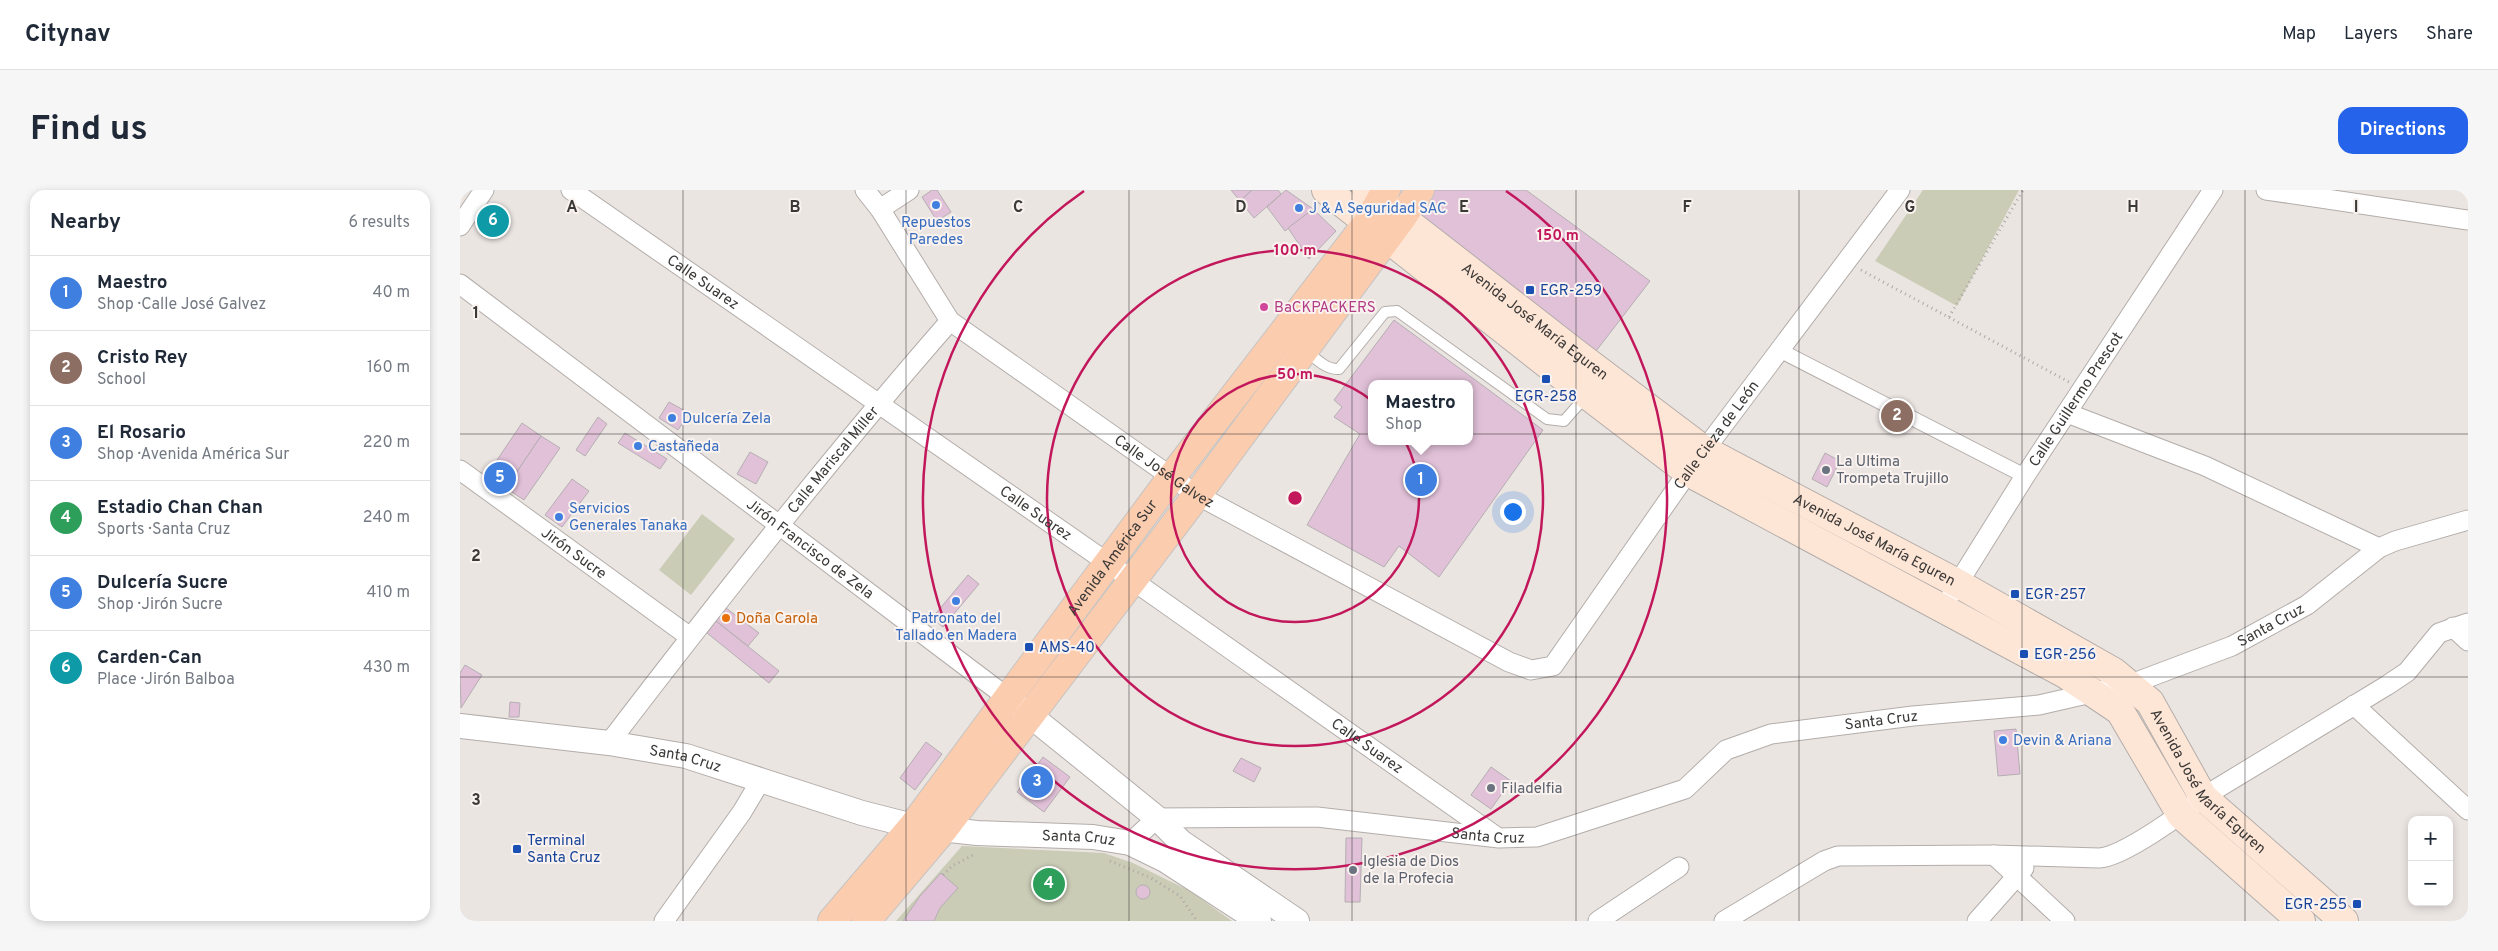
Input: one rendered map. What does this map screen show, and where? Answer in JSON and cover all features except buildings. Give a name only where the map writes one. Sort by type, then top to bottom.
[{"type":"main road","name":"Avenida José María Eguren","points":[[1326,190],[1381,210],[1569,365],[1704,450],[1957,583],[2106,667],[2131,684],[2150,702],[2204,797],[2344,921]]},
{"type":"main road","name":"Avenida América Sur","points":[[866,921],[943,830],[1197,495],[1305,335],[1381,210],[1420,190]]},
{"type":"main road","name":"Avenida América Sur","points":[[832,921],[913,826],[1172,478],[1305,335]]},
{"type":"main road","name":"Avenida José María Eguren","points":[[1569,365],[1587,395],[1688,472],[2065,674],[2120,711],[2180,815],[2296,919]]},
{"type":"street","points":[[460,226],[484,190]]},
{"type":"street","name":"Calle Suarez","points":[[571,190],[1108,563],[1498,838]]},
{"type":"street","name":"Calle José Galvez","points":[[865,190],[880,209],[950,321],[1197,495],[1510,662],[1530,670]]},
{"type":"street","points":[[880,209],[910,190]]},
{"type":"street","name":"Calle Cieza de León","points":[[1530,670],[1553,666],[1704,450],[1900,190]]},
{"type":"street","name":"Calle Guillermo Prescot","points":[[1943,610],[1957,583],[2213,190]]},
{"type":"street","points":[[2276,191],[2468,220]]},
{"type":"street","name":"Jirón Francisco de Zela","points":[[460,284],[1008,698],[1157,818],[1181,842],[1297,921]]},
{"type":"street","name":"Calle Mariscal Miller","points":[[610,743],[690,637],[780,525],[878,404],[950,321]]},
{"type":"street","points":[[1779,350],[2026,476]]},
{"type":"street","points":[[2067,412],[2205,466],[2379,548]]},
{"type":"street","name":"Jirón Sucre","points":[[460,470],[690,637]]},
{"type":"street","name":"Santa Cruz","points":[[460,726],[610,743],[686,756],[862,813],[913,826],[943,830],[1093,837],[1130,843],[1157,818],[1317,817],[1498,838],[1537,837],[1685,789],[1726,750],[1771,734],[1913,716],[2039,705],[2131,684],[2232,646],[2307,606],[2379,548],[2396,541],[2468,520]]},
{"type":"street","points":[[1724,921],[1833,857],[2108,857],[2180,815],[2204,797],[2407,672],[2433,639],[2461,625],[2468,641]]},
{"type":"street","points":[[2354,705],[2468,810]]},
{"type":"street","points":[[664,921],[742,812],[761,780]]},
{"type":"street","points":[[1130,843],[1165,860],[1259,921]]},
{"type":"street","points":[[1994,856],[2065,921]]},
{"type":"street","points":[[1977,921],[2036,856]]},
{"type":"street","points":[[1598,921],[1679,867]]},
{"type":"street","points":[[2296,919],[2315,895]]},
{"type":"lane","points":[[1305,335],[1322,363],[1334,370],[1339,369],[1385,312],[1397,311],[1548,419],[1564,420],[1587,395]]},
{"type":"path","points":[[1949,317],[2023,190]]},
{"type":"path","points":[[1846,262],[2083,389]]},
{"type":"path","points":[[943,876],[952,866],[981,851]]},
{"type":"path","points":[[1108,861],[1138,872],[1180,896],[1197,921]]},
{"type":"green space","points":[[1923,190],[2019,190],[1957,306],[1875,261]]},
{"type":"green space","points":[[702,514],[735,539],[691,595],[659,570]]},
{"type":"green space","points":[[962,846],[1104,853],[1133,863],[1190,891],[1232,921],[896,921]]},
{"type":"place","name":"Repuestos Paredes","points":[[936,205]]},
{"type":"place","name":"J & A Seguridad SAC","points":[[1299,208]]},
{"type":"place","name":"Carden-Can","points":[[493,221]]},
{"type":"place","name":"EGR-259","points":[[1530,290]]},
{"type":"place","name":"BaCKPACKERS","points":[[1264,307]]},
{"type":"place","name":"EGR-258","points":[[1546,379]]},
{"type":"place","name":"Cristo Rey","points":[[1897,416]]},
{"type":"place","name":"Dulcería Zela","points":[[672,418]]},
{"type":"place","name":"Castañeda","points":[[638,446]]},
{"type":"place","name":"La Ultima Trompeta Trujillo","points":[[1826,470]]},
{"type":"place","name":"Dulcería Sucre","points":[[500,478]]},
{"type":"place","name":"Maestro","points":[[1421,480]]},
{"type":"place","name":"Servicios Generales Tanaka","points":[[559,517]]},
{"type":"place","name":"EGR-257","points":[[2015,594]]},
{"type":"place","name":"Patronato del Tallado en Madera","points":[[956,601]]},
{"type":"place","name":"Doña Carola","points":[[726,618]]},
{"type":"place","name":"AMS-40","points":[[1029,647]]},
{"type":"place","name":"EGR-256","points":[[2024,654]]},
{"type":"place","name":"Devin & Ariana","points":[[2003,740]]},
{"type":"place","name":"El Rosario","points":[[1037,782]]},
{"type":"place","name":"Filadelfia","points":[[1491,788]]},
{"type":"place","name":"Terminal Santa Cruz","points":[[517,849]]},
{"type":"place","name":"Iglesia de Dios de la Profecia","points":[[1353,870]]},
{"type":"place","name":"Estadio Chan Chan","points":[[1049,884]]},
{"type":"place","name":"EGR-255","points":[[2357,904]]}]
